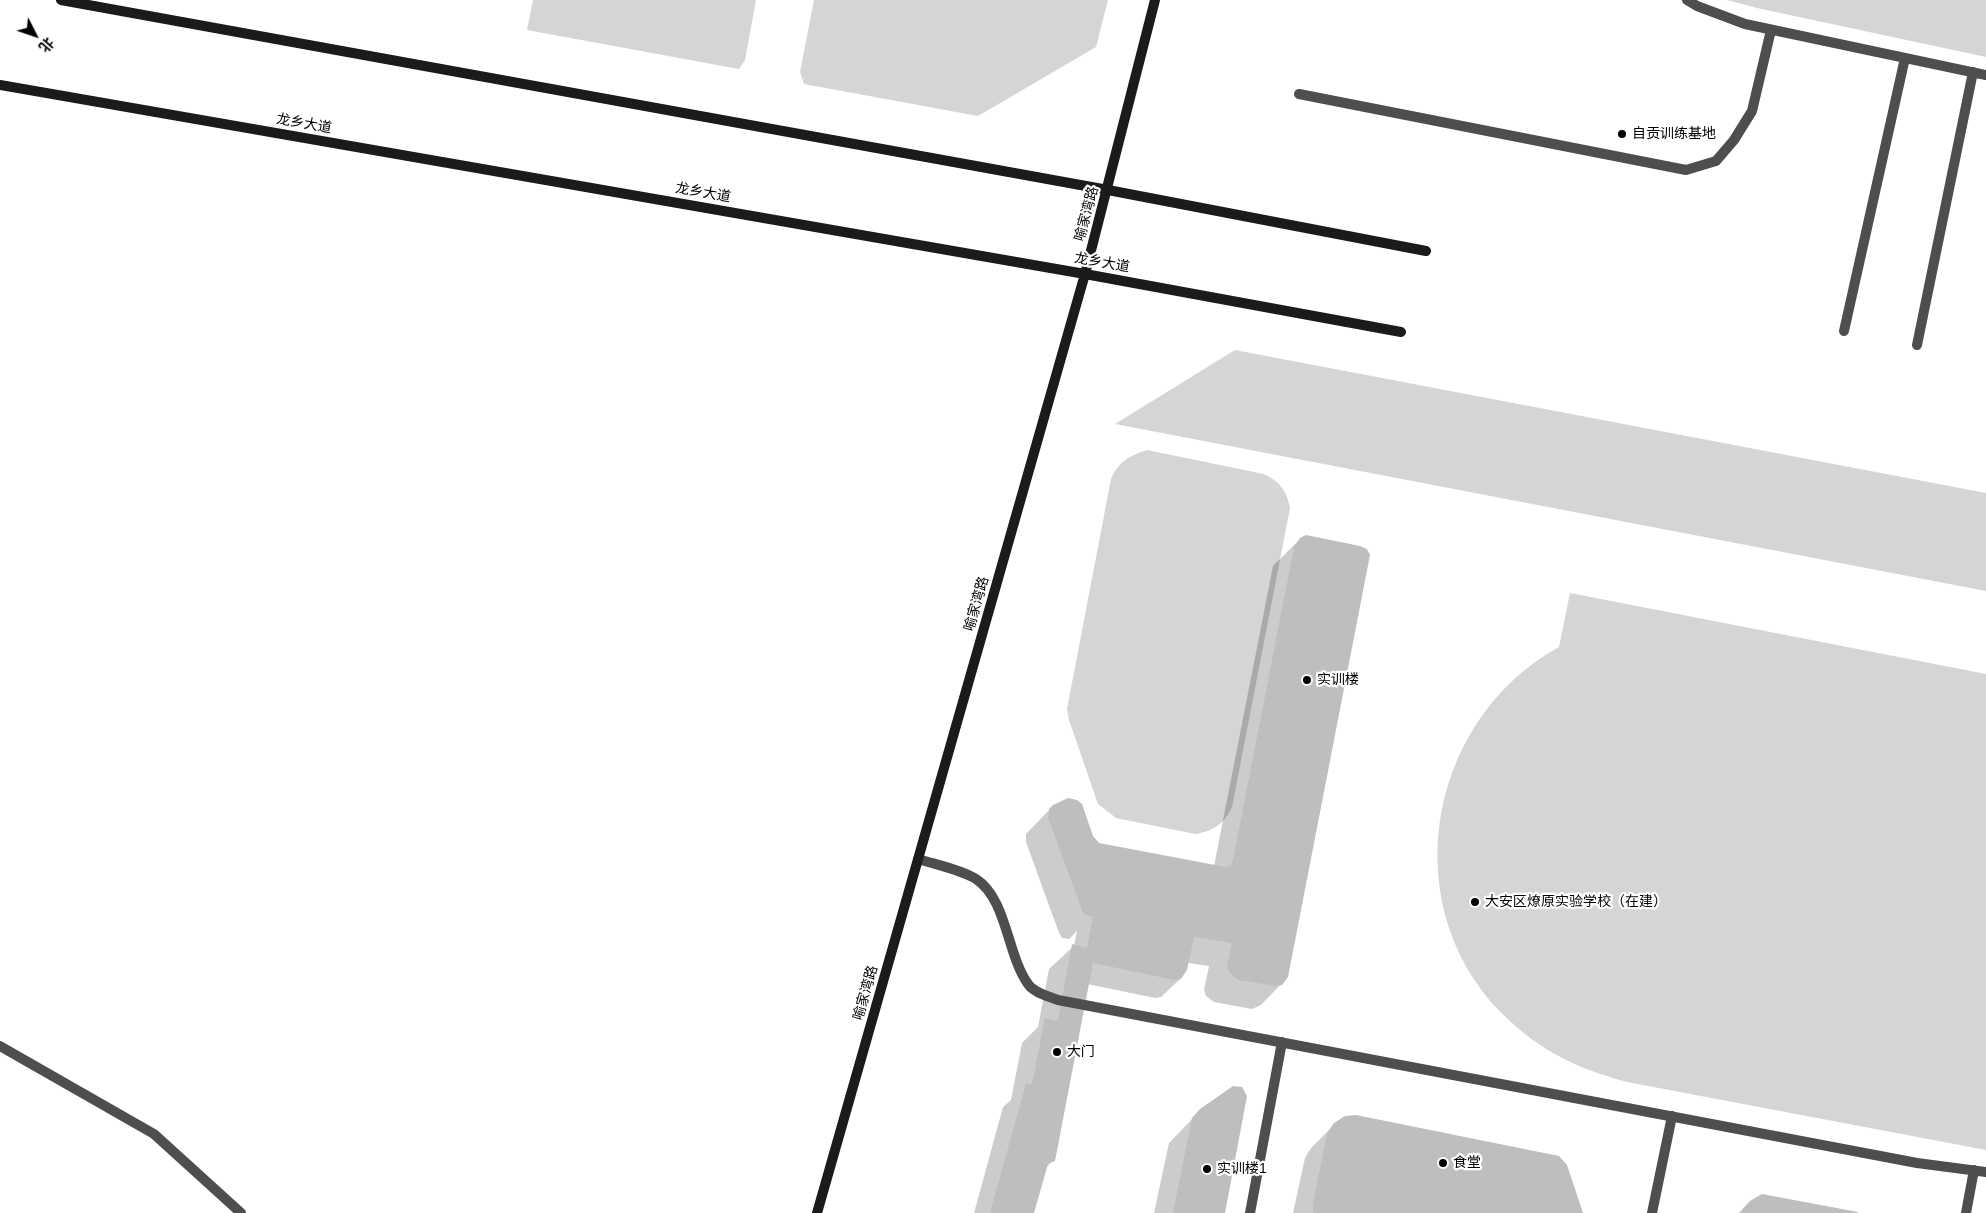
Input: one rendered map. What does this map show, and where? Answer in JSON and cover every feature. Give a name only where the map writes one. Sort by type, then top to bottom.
[{"type":"main road","points":[[61,0],[1108,190],[1426,251]]},
{"type":"main road","name":"喻家湾路","points":[[817,1213],[1086,274],[1155,0]]},
{"type":"main road","name":"龙乡大道","points":[[0,85],[1086,274],[1401,332]]},
{"type":"lane","points":[[1687,0],[1697,6],[1745,24],[1986,75]]},
{"type":"lane","points":[[1299,94],[1686,170],[1716,161],[1734,140],[1752,111],[1772,30]]},
{"type":"lane","points":[[1844,331],[1905,58]]},
{"type":"lane","points":[[1917,345],[1973,72]]},
{"type":"lane","points":[[918,859],[964,873],[976,879],[985,887],[994,900],[1028,985],[1042,994],[1058,1000],[1917,1163],[1986,1172]]},
{"type":"lane","points":[[1250,1213],[1282,1042]]},
{"type":"lane","points":[[0,1046],[154,1134],[241,1213]]},
{"type":"lane","points":[[1652,1213],[1672,1116]]},
{"type":"lane","points":[[1966,1213],[1974,1170]]},
{"type":"shaded area","points":[[533,0],[756,0],[745,60],[739,69],[527,30]]},
{"type":"shaded area","points":[[814,0],[1108,0],[1096,47],[978,116],[804,84],[800,72]]},
{"type":"shaded area","points":[[1727,0],[1986,0],[1986,57],[1757,8]]},
{"type":"shaded area","points":[[1235,350],[1986,493],[1986,591],[1115,424]]},
{"type":"shaded area","points":[[1147,450],[1264,474],[1282,488],[1290,508],[1232,807],[1226,818],[1218,826],[1195,834],[1116,818],[1098,804],[1069,720],[1067,709],[1111,479],[1117,468],[1125,460]]},
{"type":"shaded area","points":[[1570,593],[1986,674],[1986,1150],[1627,1082],[1595,1072],[1565,1060],[1524,1033],[1511,1022],[1474,979],[1450,929],[1438,877],[1440,823],[1453,771],[1478,722],[1513,680],[1559,647]]},
{"type":"building","name":"实训楼","points":[[1306,535],[1360,546],[1367,549],[1370,555],[1288,977],[1282,985],[1276,986],[1238,980],[1229,972],[1227,966],[1232,943],[1194,937],[1187,970],[1181,979],[1174,980],[1093,963],[1055,1161],[1048,1164],[1034,1213],[990,1213],[1026,1083],[1032,1084],[1045,1018],[1058,1021],[1072,944],[1087,948],[1093,916],[1085,915],[1082,910],[1048,818],[1049,809],[1068,798],[1077,800],[1082,804],[1093,836],[1099,843],[1226,867],[1231,865],[1294,547],[1300,538]]},
{"type":"building","name":"实训楼1","points":[[1233,1086],[1242,1087],[1247,1096],[1225,1213],[1173,1213],[1192,1118],[1200,1109]]},
{"type":"building","name":"食堂","points":[[1356,1115],[1559,1156],[1567,1165],[1583,1213],[1313,1213],[1313,1204],[1327,1133],[1334,1123],[1345,1116]]},
{"type":"building","points":[[1762,1194],[1858,1213],[1739,1213],[1750,1201]]},
{"type":"place","name":"自贡训练基地","points":[[1622,134]]},
{"type":"place","name":"实训楼","points":[[1307,680]]},
{"type":"place","name":"大安区燎原实验学校（在建）","points":[[1475,902]]},
{"type":"place","name":"大门","points":[[1057,1052]]},
{"type":"place","name":"食堂","points":[[1443,1163]]},
{"type":"place","name":"实训楼1","points":[[1207,1169]]}]
